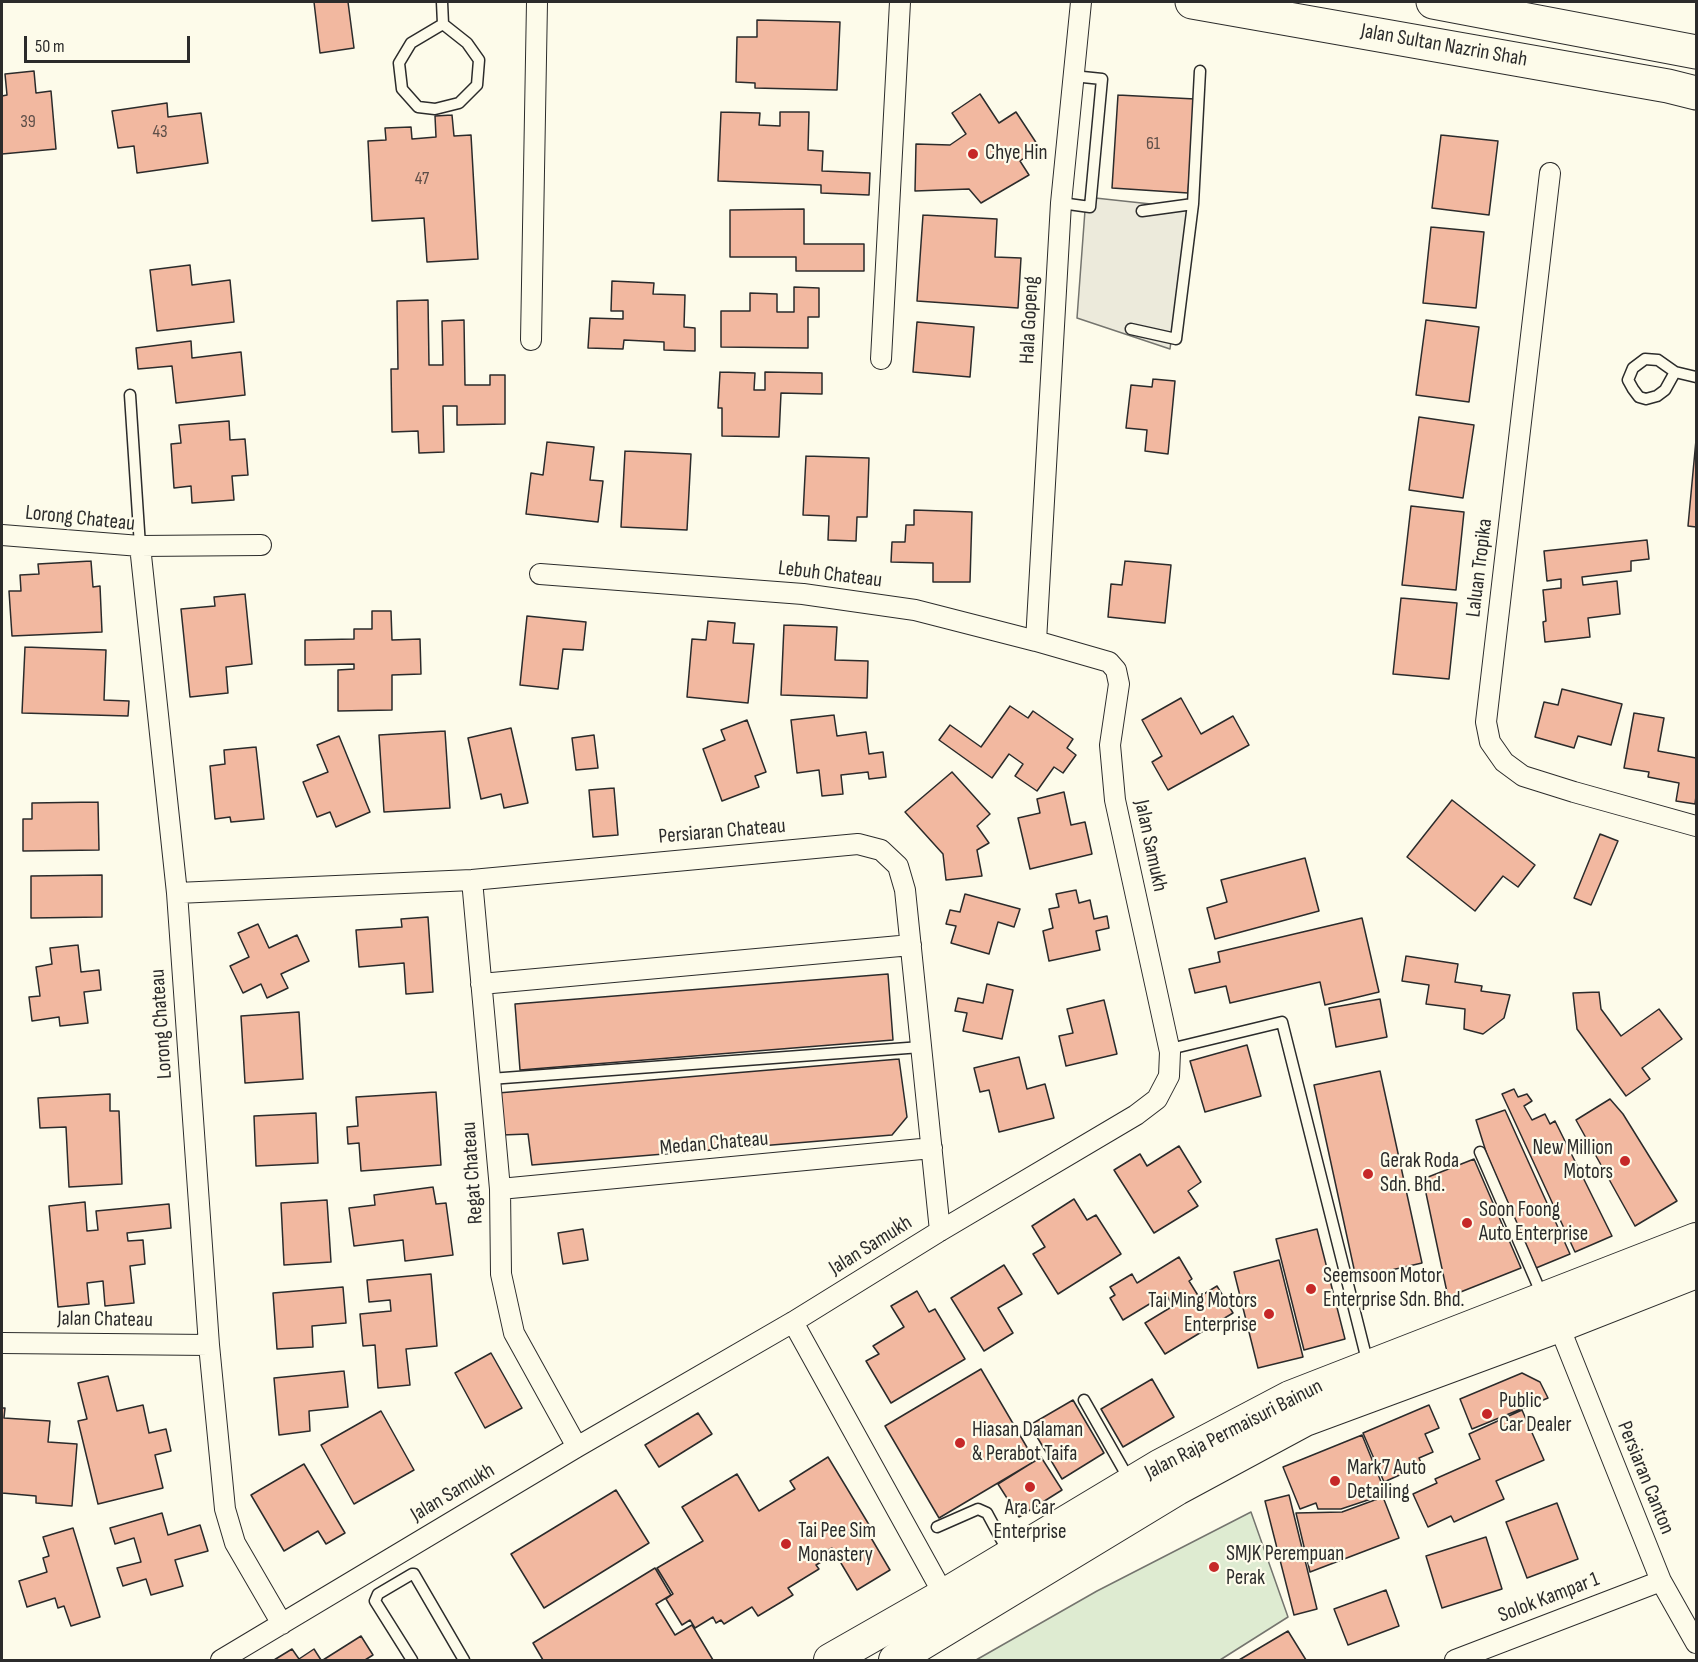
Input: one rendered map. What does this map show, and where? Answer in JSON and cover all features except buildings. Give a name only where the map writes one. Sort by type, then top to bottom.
[{"type":"highway","name":"Jalan Sultan Nazrin Shah","points":[[1192,2],[1696,93]]},
{"type":"highway","name":"Jalan Sultan Nazrin Shah","points":[[1433,2],[1696,52]]},
{"type":"main road","name":"Jalan Raja Permaisuri Bainun","points":[[830,1660],[944,1595],[1159,1466],[1290,1397],[1696,1239]]},
{"type":"main road","name":"Jalan Raja Permaisuri Bainun","points":[[895,1660],[1177,1489],[1305,1420],[1693,1276]]},
{"type":"street","points":[[531,340],[537,2]]},
{"type":"street","points":[[881,359],[900,2]]},
{"type":"street","name":"Hala Gopeng","points":[[1036,641],[1061,203],[1081,2]]},
{"type":"street","name":"Laluan Tropika","points":[[1550,173],[1486,722],[1490,742],[1504,762],[1523,776],[1696,825]]},
{"type":"street","name":"Lorong Chateau","points":[[2,535],[140,546],[177,893],[209,1345],[225,1509],[235,1543],[282,1624]]},
{"type":"street","points":[[140,546],[261,545]]},
{"type":"street","name":"Lebuh Chateau","points":[[540,574],[803,594],[915,610],[1109,662]]},
{"type":"street","name":"Jalan Samukh","points":[[221,1660],[577,1447],[793,1322],[940,1231],[1136,1115],[1157,1098],[1169,1076],[1170,1049],[1115,800],[1110,745],[1119,684],[1116,670],[1109,662]]},
{"type":"street","name":"Persiaran Chateau","points":[[177,893],[472,880],[858,844],[881,850],[898,866],[904,890],[940,1231]]},
{"type":"street","name":"Regat Chateau","points":[[472,880],[500,1189],[501,1274],[514,1333],[577,1447]]},
{"type":"street","points":[[482,984],[911,945]]},
{"type":"street","name":"Medan Chateau","points":[[500,1189],[932,1148]]},
{"type":"street","points":[[793,1322],[944,1595]]},
{"type":"street","name":"Persiaran Canton","points":[[1558,1326],[1660,1581],[1696,1643]]},
{"type":"street","name":"Jalan Chateau","points":[[2,1343],[209,1345]]},
{"type":"street","name":"Solok Kampar 1","points":[[1455,1660],[1660,1581]]},
{"type":"lane","points":[[442,2],[443,24],[467,43],[479,60],[477,85],[459,103],[435,109],[418,107],[402,89],[399,63],[411,44],[443,24]]},
{"type":"lane","points":[[1131,329],[1176,339],[1193,204],[1200,70]]},
{"type":"lane","points":[[1061,203],[1090,207],[1102,79],[1073,76]]},
{"type":"lane","points":[[1142,211],[1193,204]]},
{"type":"lane","points":[[1675,372],[1665,390],[1657,396],[1646,399],[1640,397],[1628,380],[1633,368],[1645,359],[1658,360],[1675,372],[1696,377]]},
{"type":"lane","points":[[130,395],[140,546]]},
{"type":"lane","points":[[1639,409],[1640,397]]},
{"type":"lane","points":[[1170,1049],[1282,1022],[1368,1366]]},
{"type":"lane","points":[[490,1079],[921,1047]]},
{"type":"lane","points":[[1480,1152],[1544,1299]]},
{"type":"lane","points":[[1084,1400],[1131,1483]]},
{"type":"lane","points":[[937,1527],[978,1509],[987,1514],[1010,1556]]},
{"type":"lane","points":[[412,1660],[375,1600],[378,1594],[412,1574],[464,1660]]},
{"type":"green space","name":"SMJK Perempuan Perak","points":[[1251,1512],[1288,1617],[1220,1660],[976,1660],[1097,1591]]},
{"type":"shaded area","points":[[1086,197],[1188,208],[1170,349],[1077,318]]},
{"type":"place","name":"Chye Hin","points":[[973,154]]},
{"type":"place","name":"New Million Motors","points":[[1625,1161]]},
{"type":"place","name":"Gerak Roda Sdn. Bhd.","points":[[1368,1174]]},
{"type":"place","name":"Soon Foong Auto Enterprise","points":[[1467,1223]]},
{"type":"place","name":"Seemsoon Motor Enterprise Sdn. Bhd.","points":[[1311,1289]]},
{"type":"place","name":"Tai Ming Motors Enterprise","points":[[1269,1314]]},
{"type":"place","name":"Public Car Dealer","points":[[1487,1414]]},
{"type":"place","name":"Hiasan Dalaman & Perabot Taifa","points":[[960,1443]]},
{"type":"place","name":"Mark7 Auto Detailing","points":[[1335,1481]]},
{"type":"place","name":"Ara Car Enterprise","points":[[1030,1487]]},
{"type":"place","name":"Tai Pee Sim Monastery","points":[[786,1544]]},
{"type":"place","name":"SMJK Perempuan Perak","points":[[1214,1567]]}]
